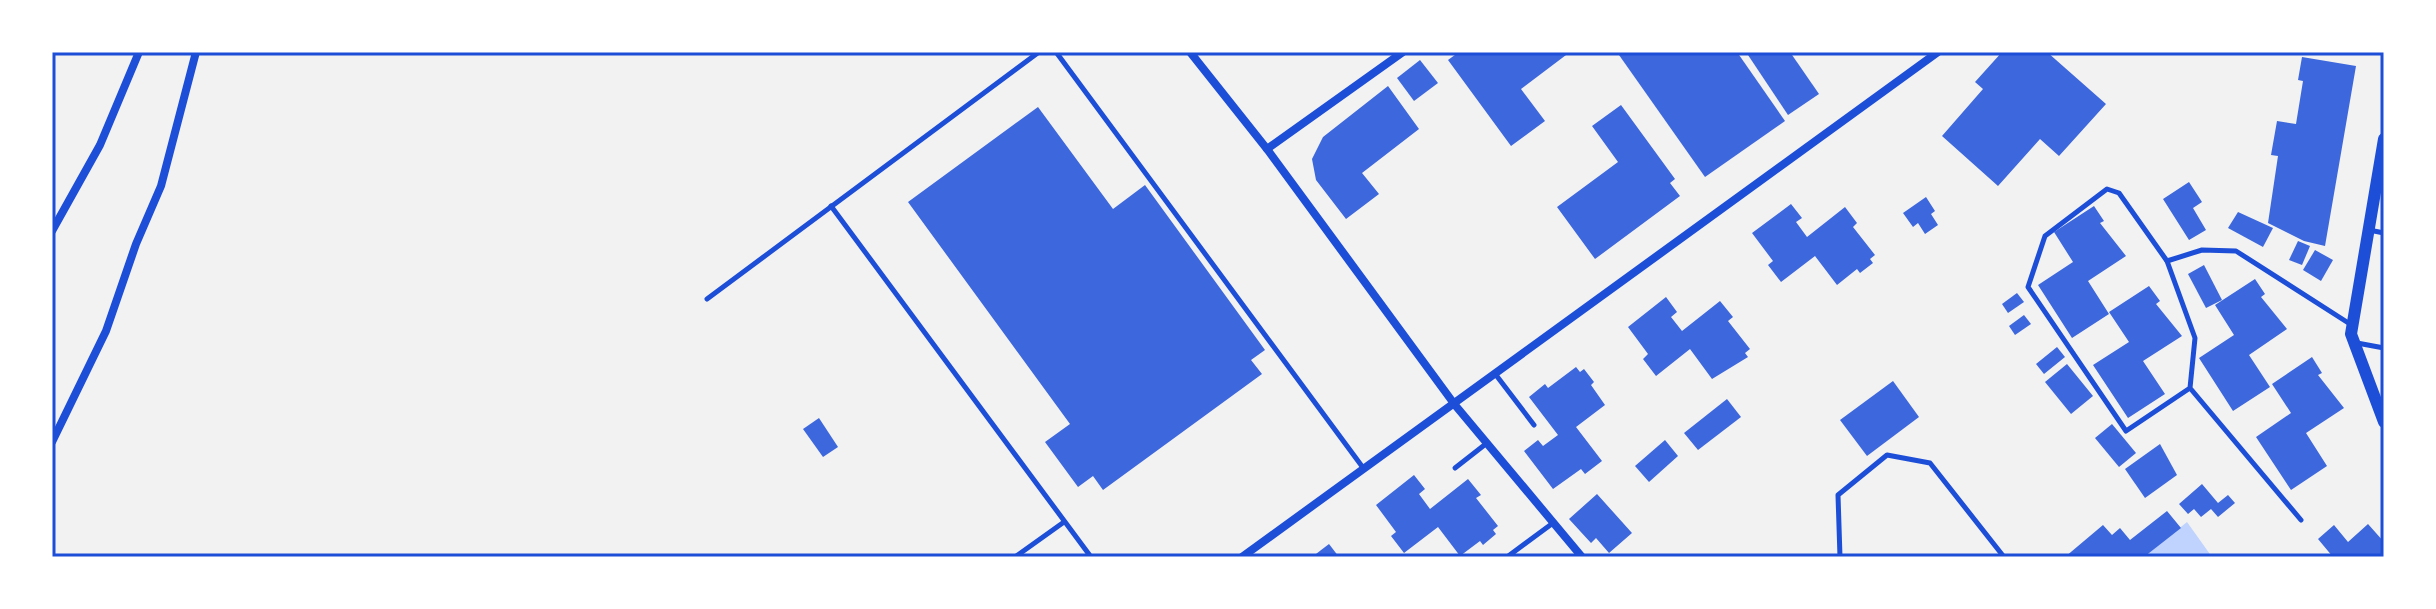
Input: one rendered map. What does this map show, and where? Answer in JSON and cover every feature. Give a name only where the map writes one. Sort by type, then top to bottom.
[{"type":"street","points":[[52,231],[100,145],[139,52]]},
{"type":"street","points":[[52,442],[106,331],[136,244],[161,186],[196,52]]},
{"type":"street","points":[[1190,52],[1267,149],[1455,405],[1582,557]]},
{"type":"street","points":[[1267,149],[1403,52]]},
{"type":"street","points":[[1242,557],[1938,52]]},
{"type":"street","points":[[2384,139],[2381,172],[2351,324],[2352,342],[2384,422]]},
{"type":"lane","points":[[707,299],[1039,52]]},
{"type":"lane","points":[[1056,52],[1364,469]]},
{"type":"lane","points":[[2190,388],[2126,431],[2028,287],[2045,236],[2107,189],[2119,193],[2167,261],[2195,338],[2190,388],[2301,520]]},
{"type":"lane","points":[[831,206],[1091,557]]},
{"type":"lane","points":[[2368,230],[2384,233]]},
{"type":"lane","points":[[2167,261],[2202,250],[2236,251],[2351,324]]},
{"type":"lane","points":[[2352,342],[2384,348]]},
{"type":"lane","points":[[1496,375],[1534,425]]},
{"type":"lane","points":[[1455,468],[1487,443]]},
{"type":"lane","points":[[1840,557],[1838,495],[1887,455],[1930,463],[2004,557]]},
{"type":"lane","points":[[1015,557],[1064,522]]},
{"type":"lane","points":[[1507,557],[1553,523]]},
{"type":"water","points":[[2187,522],[2212,557],[2144,557]]},
{"type":"building","points":[[1459,52],[1570,52],[1521,89],[1545,121],[1511,146],[1448,60]]},
{"type":"building","points":[[1623,52],[1737,52],[1785,121],[1705,177],[1619,55]]},
{"type":"building","points":[[1746,52],[1790,52],[1819,94],[1788,115]]},
{"type":"building","points":[[2002,52],[2047,52],[2106,104],[2059,156],[2040,139],[1998,186],[1942,136],[1983,89],[1975,82]]},
{"type":"building","points":[[2302,57],[2356,66],[2325,246],[2304,241],[2268,223],[2278,156],[2271,155],[2277,121],[2296,124],[2303,81],[2298,80]]},
{"type":"building","points":[[1420,60],[1438,83],[1414,101],[1397,78]]},
{"type":"building","points":[[1388,86],[1419,129],[1362,173],[1379,194],[1346,219],[1316,180],[1312,159],[1323,137]]},
{"type":"building","points":[[1621,105],[1675,179],[1670,183],[1680,196],[1595,259],[1557,207],[1618,162],[1592,126]]},
{"type":"building","points":[[1038,107],[1113,209],[1145,185],[1265,350],[1251,360],[1262,374],[1103,490],[1093,476],[1078,487],[1045,442],[1070,424],[908,202]]},
{"type":"building","points":[[2189,182],[2202,202],[2193,208],[2206,230],[2189,240],[2163,199]]},
{"type":"building","points":[[1926,197],[1935,211],[1931,214],[1938,225],[1925,234],[1918,223],[1913,227],[1903,213]]},
{"type":"building","points":[[1791,204],[1802,218],[1796,222],[1807,237],[1845,207],[1857,223],[1853,227],[1875,255],[1870,259],[1873,263],[1860,273],[1857,269],[1837,285],[1815,256],[1781,282],[1768,265],[1773,261],[1752,233]]},
{"type":"building","points":[[2094,206],[2104,221],[2100,223],[2126,256],[2088,281],[2109,314],[2072,338],[2038,285],[2073,262],[2054,232]]},
{"type":"building","points":[[2238,212],[2273,228],[2263,247],[2228,228]]},
{"type":"building","points":[[2298,241],[2310,246],[2302,265],[2289,260]]},
{"type":"building","points":[[2315,250],[2333,260],[2321,281],[2303,270]]},
{"type":"building","points":[[2204,265],[2222,300],[2206,308],[2188,274]]},
{"type":"building","points":[[2255,279],[2265,294],[2261,297],[2287,329],[2249,355],[2270,387],[2233,411],[2199,358],[2234,335],[2215,305]]},
{"type":"building","points":[[2149,286],[2160,301],[2156,304],[2182,336],[2143,361],[2165,394],[2128,418],[2093,365],[2129,342],[2109,312]]},
{"type":"building","points":[[2017,293],[2024,302],[2008,313],[2002,304]]},
{"type":"building","points":[[1666,297],[1677,312],[1671,317],[1682,331],[1720,301],[1733,317],[1728,321],[1750,349],[1745,353],[1748,357],[1712,379],[1690,349],[1656,376],[1643,359],[1648,354],[1628,327]]},
{"type":"building","points":[[2024,315],[2031,324],[2015,335],[2009,326]]},
{"type":"building","points":[[2057,347],[2065,357],[2044,374],[2036,364]]},
{"type":"building","points":[[2312,357],[2322,373],[2318,375],[2344,408],[2306,433],[2327,466],[2291,490],[2256,437],[2291,413],[2272,384]]},
{"type":"building","points":[[2067,364],[2093,396],[2071,414],[2045,382]]},
{"type":"building","points":[[1576,367],[1580,372],[1584,369],[1594,382],[1591,385],[1605,405],[1576,427],[1602,461],[1585,474],[1581,469],[1553,489],[1524,451],[1538,440],[1543,446],[1558,435],[1529,397],[1545,384],[1548,388]]},
{"type":"building","points":[[1893,381],[1919,417],[1867,456],[1840,420]]},
{"type":"building","points":[[1727,399],[1741,417],[1698,450],[1684,433]]},
{"type":"building","points":[[819,418],[838,447],[823,457],[803,429]]},
{"type":"building","points":[[2112,424],[2136,453],[2119,467],[2095,438]]},
{"type":"building","points":[[1665,440],[1678,456],[1649,482],[1635,466]]},
{"type":"building","points":[[2160,444],[2177,475],[2145,498],[2125,469]]},
{"type":"building","points":[[1414,475],[1425,489],[1419,494],[1430,509],[1468,479],[1481,495],[1476,498],[1498,526],[1493,530],[1496,534],[1483,545],[1480,541],[1460,556],[1438,527],[1404,553],[1391,536],[1396,532],[1376,505]]},
{"type":"building","points":[[2202,484],[2218,503],[2228,495],[2235,503],[2218,517],[2211,509],[2201,517],[2194,509],[2188,514],[2179,504]]},
{"type":"building","points":[[1597,494],[1632,533],[1609,553],[1596,538],[1591,543],[1569,519]]},
{"type":"building","points":[[2167,511],[2181,528],[2144,557],[2065,557],[2103,525],[2112,535],[2120,528],[2130,540]]},
{"type":"building","points":[[2368,524],[2384,542],[2384,557],[2333,557],[2318,539],[2334,525],[2348,542]]},
{"type":"building","points":[[1329,544],[1339,557],[1312,557]]}]
